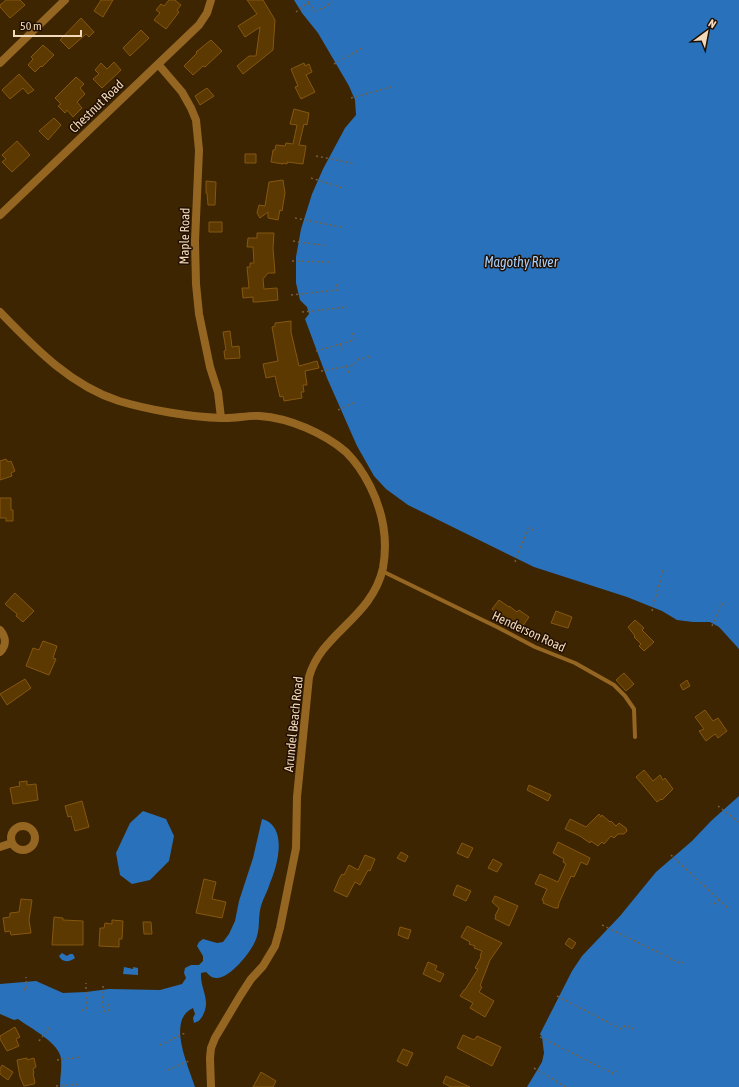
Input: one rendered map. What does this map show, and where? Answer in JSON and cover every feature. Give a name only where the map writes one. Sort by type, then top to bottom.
[{"type":"street","points":[[0,63],[65,0]]},
{"type":"street","name":"Chestnut Road","points":[[0,215],[199,25],[207,13],[211,0]]},
{"type":"street","name":"Maple Road","points":[[158,64],[182,92],[196,120],[199,150],[195,241],[196,284],[199,314],[210,367],[218,392],[221,418]]},
{"type":"street","name":"Arundel Beach Road","points":[[0,312],[35,348],[54,364],[75,380],[97,392],[138,406],[221,418],[258,416],[274,418],[287,421],[312,431],[335,444],[356,463],[373,492],[380,511],[385,530],[386,551],[382,570],[376,587],[367,603],[324,648],[312,666],[309,677],[296,797],[296,848],[275,946],[263,966],[244,990],[215,1038],[211,1048],[210,1058],[211,1087]]},
{"type":"street","points":[[0,630],[4,635],[5,645],[0,652]]},
{"type":"street","points":[[0,847],[12,843]]},
{"type":"lane","name":"Henderson Road","points":[[382,570],[534,647],[575,663],[614,685],[625,696],[634,709],[635,737]]},
{"type":"path","points":[[296,12],[311,0]]},
{"type":"path","points":[[308,3],[315,11],[332,2]]},
{"type":"path","points":[[334,64],[364,47]]},
{"type":"path","points":[[351,98],[391,87]]},
{"type":"path","points":[[316,156],[356,164]]},
{"type":"path","points":[[311,178],[343,188]]},
{"type":"path","points":[[295,218],[340,227]]},
{"type":"path","points":[[293,241],[328,246]]},
{"type":"path","points":[[292,261],[331,262]]},
{"type":"path","points":[[291,295],[337,290],[336,284]]},
{"type":"path","points":[[302,312],[347,307]]},
{"type":"path","points":[[316,351],[354,340],[352,333]]},
{"type":"path","points":[[340,344],[342,350]]},
{"type":"path","points":[[321,371],[354,365],[357,360],[371,356]]},
{"type":"path","points":[[347,366],[349,374]]},
{"type":"path","points":[[338,410],[353,403]]},
{"type":"path","points":[[515,562],[528,528],[533,530]]},
{"type":"path","points":[[652,611],[663,570],[665,570]]},
{"type":"path","points":[[712,626],[721,603],[724,604]]},
{"type":"path","points":[[718,806],[739,822]]},
{"type":"path","points":[[671,855],[729,909]]},
{"type":"path","points":[[714,904],[719,899]]},
{"type":"path","points":[[602,925],[682,964],[684,961]]},
{"type":"path","points":[[23,990],[27,989],[26,977]]},
{"type":"path","points":[[82,1010],[86,1010],[86,983]]},
{"type":"path","points":[[103,986],[103,1011],[108,1011],[108,1004]]},
{"type":"path","points":[[557,996],[621,1029],[626,1026],[633,1029]]},
{"type":"path","points":[[39,1042],[49,1028]]},
{"type":"path","points":[[160,1045],[185,1033]]},
{"type":"path","points":[[540,1037],[614,1074],[617,1068]]},
{"type":"path","points":[[57,1060],[81,1057]]},
{"type":"path","points":[[168,1070],[189,1061]]},
{"type":"path","points":[[534,1068],[566,1087]]},
{"type":"path","points":[[56,1086],[81,1084]]},
{"type":"water","name":"Magothy River","points":[[294,0],[739,0],[739,649],[719,627],[710,622],[677,620],[662,611],[627,597],[534,567],[408,505],[386,489],[374,476],[357,446],[327,378],[305,319],[309,314],[307,307],[300,300],[296,283],[296,257],[301,229],[312,194],[323,169],[345,128],[356,115],[355,100],[349,86],[318,33]]},
{"type":"water","points":[[739,796],[739,1087],[527,1087],[542,1062],[544,1053],[542,1037],[540,1034],[572,971],[582,956],[620,916],[656,872],[692,841],[711,821]]},
{"type":"water","points":[[143,811],[166,819],[174,836],[169,861],[150,880],[132,884],[120,875],[116,853],[130,823]]},
{"type":"water","points":[[262,819],[270,823],[275,829],[279,847],[276,866],[261,906],[258,933],[255,942],[241,962],[228,974],[216,978],[212,977],[206,972],[201,973],[202,985],[206,1000],[205,1011],[202,1017],[194,1023],[193,1018],[195,1014],[193,1008],[185,1014],[181,1023],[180,1033],[182,1044],[195,1087],[60,1087],[61,1059],[56,1047],[37,1031],[18,1019],[14,1020],[0,1014],[0,984],[36,981],[63,993],[109,989],[160,990],[182,984],[186,978],[184,973],[185,968],[191,965],[199,965],[203,961],[203,956],[197,946],[199,942],[203,939],[217,943],[223,942],[229,934],[235,921],[239,901],[253,858]]},
{"type":"water","points":[[62,953],[67,956],[73,954],[75,958],[69,961],[64,961],[59,956]]},
{"type":"water","points":[[124,967],[133,969],[133,967],[138,968],[138,975],[123,974]]},
{"type":"building","points":[[6,0],[20,0],[25,5],[10,18],[0,7],[0,5]]},
{"type":"building","points":[[101,0],[113,0],[103,17],[94,11]]},
{"type":"building","points":[[169,0],[175,0],[181,5],[177,10],[179,12],[166,29],[154,20],[160,13],[156,10],[161,4],[164,6]]},
{"type":"building","points":[[247,0],[263,0],[275,20],[273,50],[243,74],[237,66],[249,56],[256,56],[260,27],[245,37],[238,26],[257,14]]},
{"type":"building","points":[[81,18],[94,32],[89,37],[86,34],[69,49],[60,40]]},
{"type":"building","points":[[141,30],[149,38],[130,56],[123,48]]},
{"type":"building","points":[[211,40],[222,51],[205,67],[203,66],[193,75],[184,66],[197,53],[196,52]]},
{"type":"building","points":[[43,45],[54,55],[35,72],[28,65],[33,59],[31,57]]},
{"type":"building","points":[[114,62],[121,70],[102,88],[93,79],[99,74],[95,70],[101,63],[107,69]]},
{"type":"building","points":[[304,63],[305,66],[309,64],[312,72],[306,75],[315,92],[301,99],[295,87],[298,86],[291,69]]},
{"type":"building","points":[[19,74],[34,90],[28,94],[23,88],[10,99],[2,90]]},
{"type":"building","points":[[76,77],[84,84],[80,88],[85,94],[77,102],[82,108],[73,117],[67,110],[65,113],[58,106],[61,104],[55,98]]},
{"type":"building","points":[[207,88],[214,96],[200,105],[195,96]]},
{"type":"building","points":[[294,109],[309,113],[307,125],[304,124],[299,145],[306,146],[303,164],[287,162],[287,164],[283,164],[271,162],[273,150],[275,150],[276,145],[285,146],[286,143],[293,144],[297,125],[290,124]]},
{"type":"building","points":[[54,118],[61,125],[48,140],[39,131]]},
{"type":"building","points":[[17,141],[30,155],[12,172],[2,162],[6,159],[2,155]]},
{"type":"building","points":[[245,154],[256,154],[256,163],[245,163]]},
{"type":"building","points":[[283,180],[285,193],[282,211],[280,210],[278,220],[268,218],[268,212],[260,218],[257,213],[259,205],[265,206],[269,182]]},
{"type":"building","points":[[206,181],[216,182],[215,205],[208,205]]},
{"type":"building","points":[[209,222],[222,222],[222,232],[209,232]]},
{"type":"building","points":[[257,233],[274,233],[273,248],[275,273],[268,273],[263,279],[264,289],[277,288],[278,300],[253,302],[253,297],[243,298],[242,288],[249,288],[247,267],[250,267],[250,263],[254,263],[253,247],[247,247],[248,238],[257,238]]},
{"type":"building","points":[[291,321],[291,332],[299,366],[317,361],[319,368],[305,371],[307,385],[303,385],[304,392],[301,392],[302,398],[284,401],[283,396],[280,397],[275,376],[266,378],[263,364],[278,361],[272,327],[275,326],[275,323]]},
{"type":"building","points":[[230,331],[232,347],[239,346],[240,358],[225,359],[224,351],[226,350],[223,332]]},
{"type":"building","points":[[6,459],[8,462],[11,461],[15,471],[11,473],[12,476],[0,480],[0,461]]},
{"type":"building","points":[[0,498],[11,498],[13,521],[6,521],[6,518],[0,518]]},
{"type":"building","points":[[15,593],[34,611],[23,622],[16,616],[17,614],[5,604]]},
{"type":"building","points":[[499,600],[517,612],[519,610],[529,617],[520,630],[492,609]]},
{"type":"building","points":[[556,611],[572,617],[568,628],[551,623]]},
{"type":"building","points":[[635,620],[644,628],[642,630],[654,642],[644,651],[639,646],[641,644],[634,637],[635,636],[628,627]]},
{"type":"building","points":[[43,641],[57,646],[53,658],[56,659],[49,675],[26,666],[33,648],[39,650]]},
{"type":"building","points":[[624,673],[634,684],[626,691],[616,680]]},
{"type":"building","points":[[25,679],[31,688],[7,705],[0,694]]},
{"type":"building","points":[[687,680],[690,686],[683,690],[680,685]]},
{"type":"building","points":[[705,710],[713,721],[718,718],[727,731],[718,738],[715,734],[706,741],[699,731],[704,729],[695,717]]},
{"type":"building","points":[[644,770],[653,781],[660,775],[663,780],[665,778],[673,789],[662,800],[661,799],[657,802],[636,777]]},
{"type":"building","points":[[27,781],[27,785],[36,784],[38,800],[13,804],[10,788],[20,786],[19,782]]},
{"type":"building","points":[[529,785],[551,795],[548,801],[527,790]]},
{"type":"building","points":[[82,801],[89,827],[75,831],[71,816],[68,817],[65,806]]},
{"type":"building","points":[[599,814],[601,817],[602,815],[616,826],[619,823],[626,828],[627,831],[624,834],[618,834],[614,838],[611,836],[604,844],[602,842],[598,846],[591,841],[590,843],[580,836],[565,829],[570,819],[586,827]]},
{"type":"building","points":[[558,842],[590,858],[587,865],[581,862],[574,877],[571,876],[558,908],[555,908],[543,903],[544,901],[542,900],[547,889],[535,884],[540,874],[558,882],[566,864],[563,862],[564,859],[553,853]]},
{"type":"building","points":[[462,843],[473,848],[468,858],[457,853]]},
{"type":"building","points":[[401,852],[408,856],[405,862],[397,858]]},
{"type":"building","points":[[365,855],[375,859],[370,871],[368,870],[360,885],[355,882],[347,897],[334,891],[339,879],[342,874],[344,875],[349,865],[358,870]]},
{"type":"building","points":[[493,859],[502,864],[497,872],[488,868]]},
{"type":"building","points":[[204,879],[216,882],[212,899],[226,902],[222,918],[196,913]]},
{"type":"building","points":[[457,885],[471,891],[466,901],[453,895]]},
{"type":"building","points":[[495,896],[518,906],[509,926],[495,919],[499,908],[492,902]]},
{"type":"building","points":[[21,899],[32,900],[29,920],[31,933],[11,935],[10,931],[5,932],[3,918],[10,917],[10,913],[19,912]]},
{"type":"building","points":[[54,917],[63,918],[63,920],[83,921],[83,945],[52,945]]},
{"type":"building","points":[[112,920],[123,921],[122,939],[119,939],[119,947],[99,946],[100,928],[104,928],[105,923],[112,924]]},
{"type":"building","points":[[143,922],[151,922],[152,934],[144,934]]},
{"type":"building","points":[[467,926],[502,943],[490,960],[480,986],[482,987],[479,992],[494,1001],[485,1017],[470,1008],[473,1003],[460,996],[478,969],[475,968],[481,957],[482,951],[474,948],[475,946],[469,944],[470,942],[461,937]]},
{"type":"building","points":[[400,927],[411,930],[408,939],[398,935]]},
{"type":"building","points":[[569,938],[576,943],[572,949],[565,944]]},
{"type":"building","points":[[428,962],[437,966],[435,970],[444,974],[440,982],[423,974]]},
{"type":"building","points":[[15,1027],[20,1037],[16,1039],[19,1046],[7,1051],[0,1039],[0,1036]]},
{"type":"building","points":[[463,1035],[474,1040],[477,1036],[501,1047],[492,1066],[457,1048]]},
{"type":"building","points":[[403,1049],[413,1053],[407,1066],[397,1061]]},
{"type":"building","points":[[27,1058],[27,1060],[34,1058],[36,1067],[33,1069],[35,1083],[24,1086],[20,1077],[17,1060]]},
{"type":"building","points":[[2,1065],[13,1072],[8,1080],[0,1074]]},
{"type":"building","points":[[261,1072],[276,1081],[273,1087],[253,1087]]},
{"type":"building","points":[[446,1076],[470,1087],[451,1087],[443,1083]]}]
